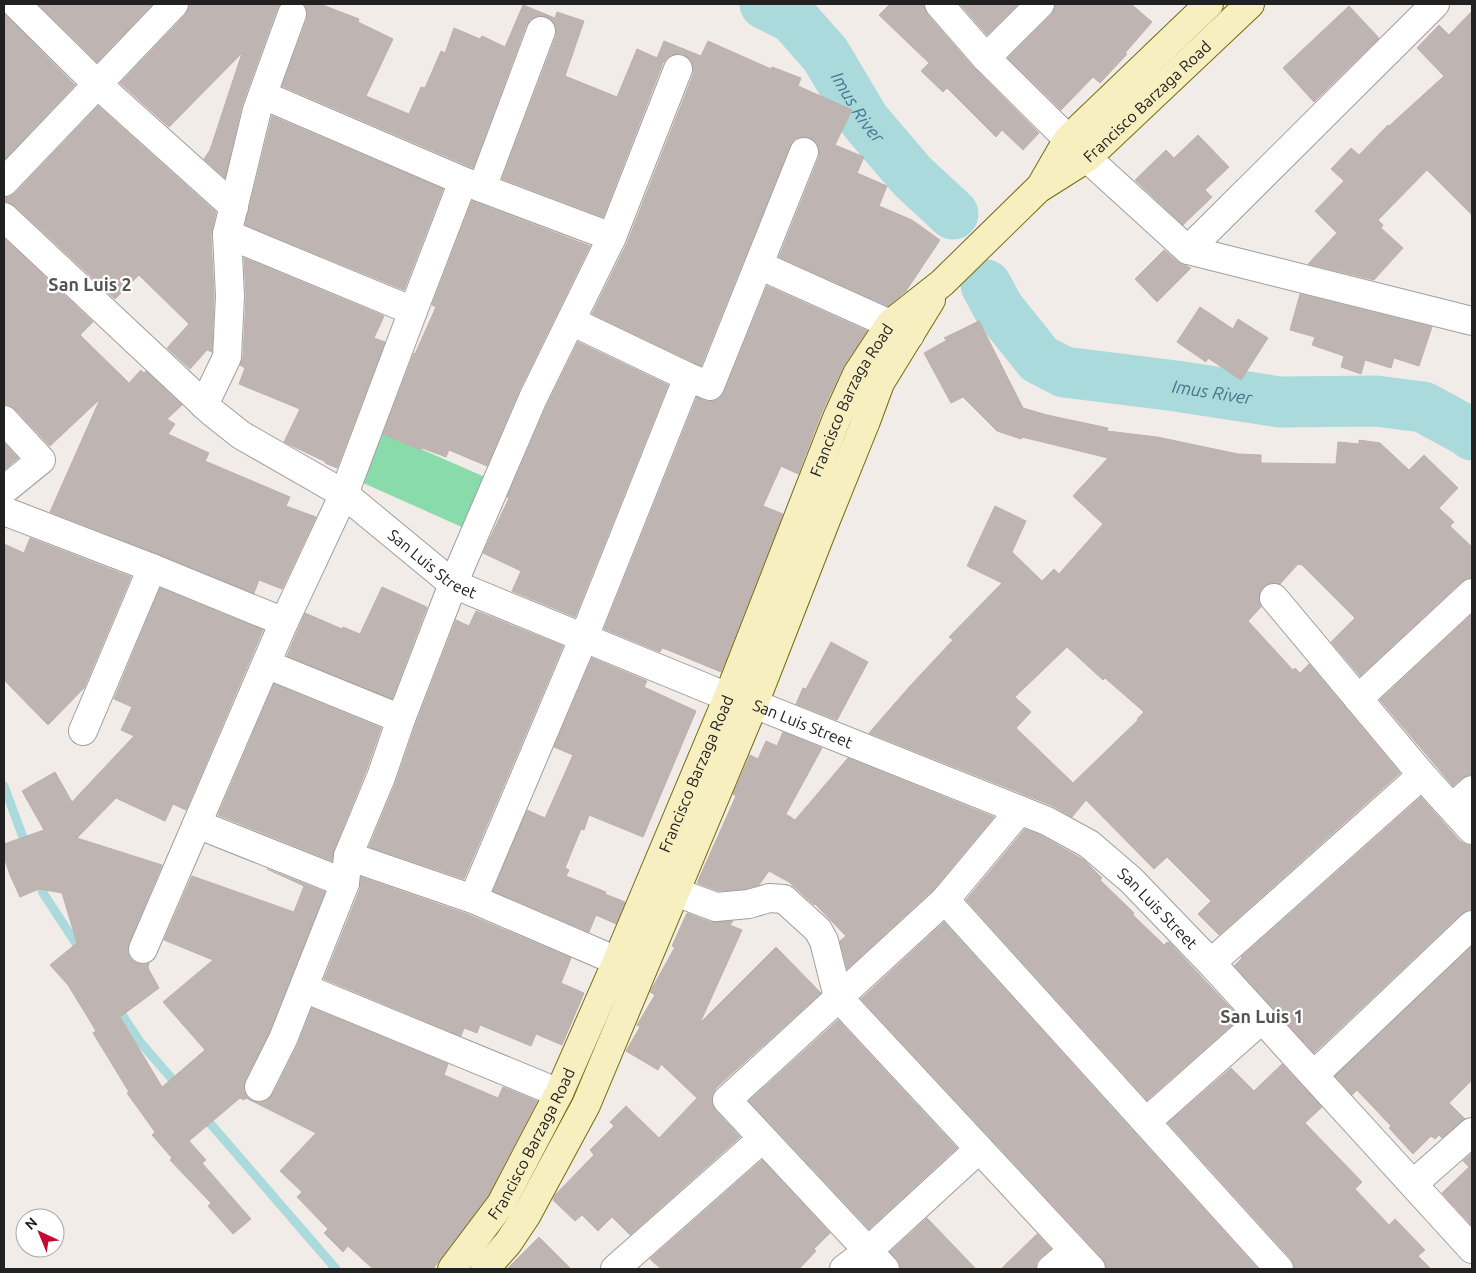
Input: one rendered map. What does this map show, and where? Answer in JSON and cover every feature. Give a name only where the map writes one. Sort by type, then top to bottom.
[{"type":"street","points":[[16,4],[98,84],[234,207]]},
{"type":"street","points":[[4,182],[174,4]]},
{"type":"street","points":[[939,4],[986,58],[1087,158],[1188,250],[1472,321]]},
{"type":"street","points":[[986,58],[1040,4]]},
{"type":"street","name":"Francisco Barzaga Road","points":[[1035,193],[1068,139],[1209,4]]},
{"type":"street","points":[[1188,250],[1435,4]]},
{"type":"street","name":"Francisco Barzaga Road","points":[[452,1269],[501,1204],[559,1093],[617,961],[728,697],[837,418],[857,374],[941,284],[1035,193],[1087,158],[1237,8]]},
{"type":"street","points":[[204,405],[227,357],[230,296],[227,234],[257,110],[292,14]]},
{"type":"street","points":[[143,949],[284,622],[344,494],[412,311],[473,185],[541,31]]},
{"type":"street","points":[[259,1087],[283,1039],[345,883],[348,856],[381,777],[401,719],[453,584],[533,398],[612,237],[678,69]]},
{"type":"street","points":[[263,95],[473,185],[612,237]]},
{"type":"street","points":[[571,321],[688,378],[710,386],[804,152]]},
{"type":"street","name":"San Luis Street","points":[[4,217],[204,405],[241,435],[344,494],[453,584],[728,697],[754,704],[1047,821],[1089,844],[1130,880],[1211,963],[1472,1249]]},
{"type":"street","points":[[227,234],[412,311]]},
{"type":"street","points":[[758,265],[900,330]]},
{"type":"street","name":"Francisco Barzaga Road","points":[[485,1269],[508,1243],[526,1216],[586,1105],[754,704],[900,330]]},
{"type":"street","points":[[473,899],[584,637],[688,378]]},
{"type":"street","points":[[4,420],[41,460],[4,490]]},
{"type":"street","points":[[4,511],[152,568],[284,622]]},
{"type":"street","points":[[83,731],[152,568]]},
{"type":"street","points":[[1358,699],[1472,593]]},
{"type":"street","points":[[1274,598],[1422,775],[1472,830]]},
{"type":"street","points":[[266,664],[401,719]]},
{"type":"street","points":[[1211,963],[1422,775]]},
{"type":"street","points":[[1452,808],[1472,790]]},
{"type":"street","points":[[877,1260],[726,1100],[945,900],[1020,810]]},
{"type":"street","points":[[197,824],[345,883]]},
{"type":"street","points":[[348,856],[473,899],[617,961]]},
{"type":"street","points":[[649,882],[716,907],[748,904],[769,898],[784,899],[818,930],[824,941],[838,997],[1082,1260],[1051,1269]]},
{"type":"street","points":[[945,900],[1280,1269]]},
{"type":"street","points":[[1314,1075],[1472,925]]},
{"type":"street","points":[[304,988],[559,1093]]},
{"type":"street","points":[[1146,1122],[1262,1019]]},
{"type":"street","points":[[1413,1184],[1472,1132]]},
{"type":"street","points":[[615,1269],[762,1138]]},
{"type":"street","points":[[844,1269],[877,1260],[979,1149]]},
{"type":"green space","points":[[382,432],[485,477],[464,528],[361,482]]},
{"type":"building","points":[[38,4],[153,4],[97,62]]},
{"type":"building","points":[[189,4],[281,4],[277,9],[242,105],[225,178],[204,159],[210,150],[242,53],[169,127],[120,83],[185,15]]},
{"type":"building","points":[[304,4],[320,4],[359,19],[358,22],[393,39],[366,96],[409,114],[421,87],[425,88],[441,51],[445,53],[454,28],[480,39],[482,36],[505,47],[523,5],[555,18],[557,12],[584,21],[565,76],[617,97],[637,49],[657,58],[664,41],[701,56],[708,41],[771,69],[772,67],[801,78],[798,86],[852,110],[835,145],[864,157],[857,173],[887,186],[879,206],[912,220],[940,240],[906,291],[888,306],[779,257],[819,157],[817,143],[810,138],[802,137],[795,139],[790,146],[701,366],[592,314],[627,243],[693,75],[693,66],[690,59],[683,54],[675,54],[668,57],[663,63],[603,217],[502,179],[556,36],[556,28],[547,17],[538,16],[531,19],[526,26],[473,168],[282,86],[307,19],[307,11]]},
{"type":"building","points":[[890,4],[924,4],[927,14],[974,68],[1039,133],[1023,150],[1002,130],[996,137],[947,88],[943,92],[921,71],[929,63],[879,15]]},
{"type":"building","points":[[960,4],[1018,4],[987,35]]},
{"type":"building","points":[[1055,4],[1131,4],[1152,22],[1125,53],[1127,54],[1100,83],[1093,77],[1061,110],[1008,58],[1051,15]]},
{"type":"building","points":[[1349,6],[1379,38],[1314,102],[1283,68]]},
{"type":"building","points":[[1472,11],[1472,215],[1427,170],[1378,220],[1383,225],[1381,228],[1403,248],[1374,280],[1308,264],[1337,233],[1315,211],[1344,181],[1331,169],[1351,148],[1359,155],[1388,125],[1444,76],[1417,48],[1439,25],[1449,35]]},
{"type":"building","points":[[4,13],[75,85],[4,160]]},
{"type":"building","points":[[98,106],[216,212],[211,235],[214,296],[212,352],[207,350],[190,369],[167,348],[189,324],[139,275],[115,299],[15,206],[4,202],[4,197],[9,197],[15,193]]},
{"type":"building","points":[[272,116],[443,189],[404,290],[245,225]]},
{"type":"building","points":[[1198,135],[1229,167],[1205,190],[1212,197],[1183,225],[1135,180],[1166,150],[1174,158]]},
{"type":"building","points":[[472,201],[590,246],[519,391],[487,466],[449,450],[446,457],[422,448],[421,450],[383,434],[414,353],[436,307],[432,305]]},
{"type":"building","points":[[4,238],[93,322],[80,335],[129,383],[141,370],[144,373],[146,371],[182,405],[167,419],[175,424],[168,434],[209,453],[205,461],[290,497],[286,506],[316,517],[282,589],[259,580],[254,593],[50,512],[100,399],[50,446],[15,409],[9,405],[4,405]]},
{"type":"building","points":[[1164,250],[1178,262],[1191,268],[1157,302],[1135,279]]},
{"type":"building","points":[[244,258],[384,316],[374,338],[385,342],[337,468],[284,442],[300,409],[239,384],[245,368],[240,365],[243,358],[246,297]]},
{"type":"building","points":[[767,286],[867,331],[843,367],[822,412],[798,474],[781,466],[763,506],[783,514],[721,672],[668,650],[662,648],[660,652],[604,629],[697,397],[705,401],[713,401],[719,399],[724,392]]},
{"type":"building","points":[[1300,294],[1432,327],[1419,366],[1394,358],[1391,368],[1365,360],[1361,374],[1341,367],[1344,356],[1312,345],[1315,337],[1290,330]]},
{"type":"building","points":[[1200,307],[1233,329],[1238,319],[1268,338],[1241,380],[1208,358],[1206,362],[1177,342]]},
{"type":"building","points":[[979,321],[1023,408],[1108,428],[1107,431],[1157,437],[1238,454],[1261,455],[1261,463],[1336,464],[1338,442],[1359,444],[1359,440],[1380,443],[1409,470],[1424,455],[1458,488],[1439,508],[1454,522],[1450,526],[1472,547],[1472,578],[1461,582],[1360,676],[1331,642],[1355,618],[1301,564],[1298,564],[1280,584],[1271,583],[1264,586],[1260,592],[1259,600],[1261,607],[1248,621],[1293,670],[1295,668],[1300,673],[1309,664],[1400,773],[1219,935],[1198,914],[1211,901],[1167,857],[1154,869],[1086,800],[1072,817],[1053,806],[869,733],[953,640],[949,637],[1002,583],[967,566],[995,506],[1026,521],[1012,552],[1042,581],[1054,569],[1059,574],[1103,524],[1073,496],[1108,458],[1022,437],[1021,439],[997,431],[963,397],[951,403],[924,353],[947,340],[944,338]],"holes":[[[1067,647],[1103,680],[1105,678],[1144,712],[1073,783],[1016,728],[1031,712],[1015,697]]]},
{"type":"building","points":[[578,342],[668,385],[575,617],[512,591],[521,571],[483,553],[509,498],[507,497],[547,405]]},
{"type":"building","points":[[4,443],[18,458],[4,470]]},
{"type":"building","points":[[30,538],[131,577],[84,688],[48,725],[4,680],[4,544],[24,553]]},
{"type":"building","points":[[382,587],[427,607],[392,699],[287,656],[305,613],[342,629],[343,627],[360,634]]},
{"type":"building","points":[[160,588],[263,630],[186,810],[173,804],[165,821],[116,798],[77,838],[162,865],[127,950],[130,958],[136,963],[144,965],[149,963],[148,968],[159,988],[120,1017],[162,1087],[205,1050],[163,1002],[213,960],[164,940],[192,876],[294,912],[304,886],[267,869],[325,892],[269,1033],[245,1080],[246,1096],[252,1101],[240,1098],[189,1141],[206,1160],[202,1163],[251,1219],[233,1234],[208,1206],[211,1203],[170,1160],[172,1158],[152,1135],[155,1132],[127,1093],[129,1092],[93,1033],[96,1031],[68,985],[50,965],[77,943],[62,893],[39,889],[20,897],[4,857],[4,844],[44,830],[22,791],[55,772],[72,802],[134,736],[121,730],[132,707],[114,699]]},
{"type":"building","points":[[476,611],[563,646],[464,879],[369,847],[396,782],[456,620],[469,626]]},
{"type":"building","points":[[1472,614],[1472,775],[1462,778],[1453,786],[1380,700]]},
{"type":"building","points":[[831,642],[868,662],[837,720],[796,704],[803,688],[806,689]]},
{"type":"building","points":[[592,658],[647,681],[644,687],[696,711],[643,837],[589,815],[584,830],[581,829],[565,868],[569,870],[566,876],[625,902],[616,924],[596,915],[589,932],[493,891],[527,810],[545,818],[573,755],[554,747]]},
{"type":"building","points":[[274,684],[381,728],[334,850],[332,861],[218,815]]},
{"type":"building","points":[[783,732],[822,748],[786,814],[795,820],[848,758],[994,817],[934,889],[847,969],[840,941],[846,936],[815,904],[789,882],[769,871],[759,885],[746,889],[718,891],[697,883],[736,796],[733,794],[750,755],[758,759],[766,741],[777,746]]},
{"type":"building","points":[[1421,797],[1460,841],[1467,845],[1472,845],[1472,910],[1461,914],[1314,1053],[1234,966],[1241,957]]},
{"type":"building","points":[[1025,829],[1040,835],[1084,860],[1102,878],[1100,880],[1134,913],[1133,915],[1164,945],[1169,942],[1240,1018],[1147,1100],[966,900]]},
{"type":"building","points":[[361,877],[467,914],[571,958],[561,983],[584,993],[562,1045],[536,1034],[531,1046],[480,1025],[477,1033],[464,1028],[461,1036],[324,979],[360,889]]},
{"type":"building","points":[[687,913],[711,922],[733,921],[730,925],[742,930],[700,1023],[776,947],[821,993],[716,1088],[712,1095],[712,1103],[715,1110],[740,1137],[630,1235],[612,1217],[598,1231],[582,1215],[575,1221],[553,1200],[555,1195],[594,1155],[590,1150],[614,1126],[610,1122],[626,1106],[659,1138],[697,1098],[661,1064],[658,1070],[626,1051],[640,1027],[637,1025],[655,995],[650,992],[675,947],[672,946]]},
{"type":"building","points":[[944,922],[1258,1269],[1106,1269],[1102,1258],[861,999]]},
{"type":"building","points":[[1472,946],[1472,1080],[1449,1103],[1465,1119],[1442,1138],[1439,1135],[1435,1139],[1431,1136],[1413,1154],[1389,1128],[1391,1126],[1357,1090],[1352,1095],[1335,1076]]},
{"type":"building","points":[[312,1008],[448,1064],[444,1075],[498,1098],[503,1087],[537,1101],[488,1196],[433,1269],[373,1269],[348,1246],[343,1252],[324,1233],[328,1229],[297,1197],[302,1192],[280,1171],[316,1133],[252,1101],[259,1103],[267,1100],[273,1094],[297,1046]]},
{"type":"building","points":[[838,1020],[957,1148],[869,1229],[749,1101]]},
{"type":"building","points":[[1282,1064],[1322,1107],[1305,1123],[1362,1182],[1355,1189],[1389,1225],[1395,1219],[1425,1250],[1418,1256],[1431,1269],[1294,1269],[1291,1259],[1168,1123],[1231,1068],[1254,1091]]},
{"type":"building","points":[[1472,1153],[1472,1226],[1442,1193],[1469,1167],[1463,1161]]},
{"type":"building","points":[[762,1160],[830,1233],[814,1249],[816,1251],[799,1269],[661,1269],[650,1259]]},
{"type":"building","points":[[927,1218],[976,1269],[900,1269],[897,1259],[890,1252]]},
{"type":"building","points":[[1037,1234],[1051,1249],[1036,1263],[1036,1269],[1001,1269]]},
{"type":"building","points":[[539,1237],[571,1269],[507,1269]]},
{"type":"waterway","name":"Imus River","points":[[765,4],[793,18],[825,54],[865,121],[912,176],[953,214]]},
{"type":"waterway","name":"Imus River","points":[[986,285],[999,309],[1039,359],[1064,372],[1176,386],[1280,402],[1376,401],[1423,407],[1472,435]]},
{"type":"waterway","points":[[4,786],[27,848]]},
{"type":"waterway","points":[[38,879],[43,893],[83,954]]},
{"type":"waterway","points":[[117,1007],[140,1042],[179,1087]]},
{"type":"waterway","points":[[202,1114],[336,1269]]},
{"type":"district","name":"San Luis 2","points":[[90,284]]},
{"type":"district","name":"San Luis 1","points":[[1262,1016]]}]
